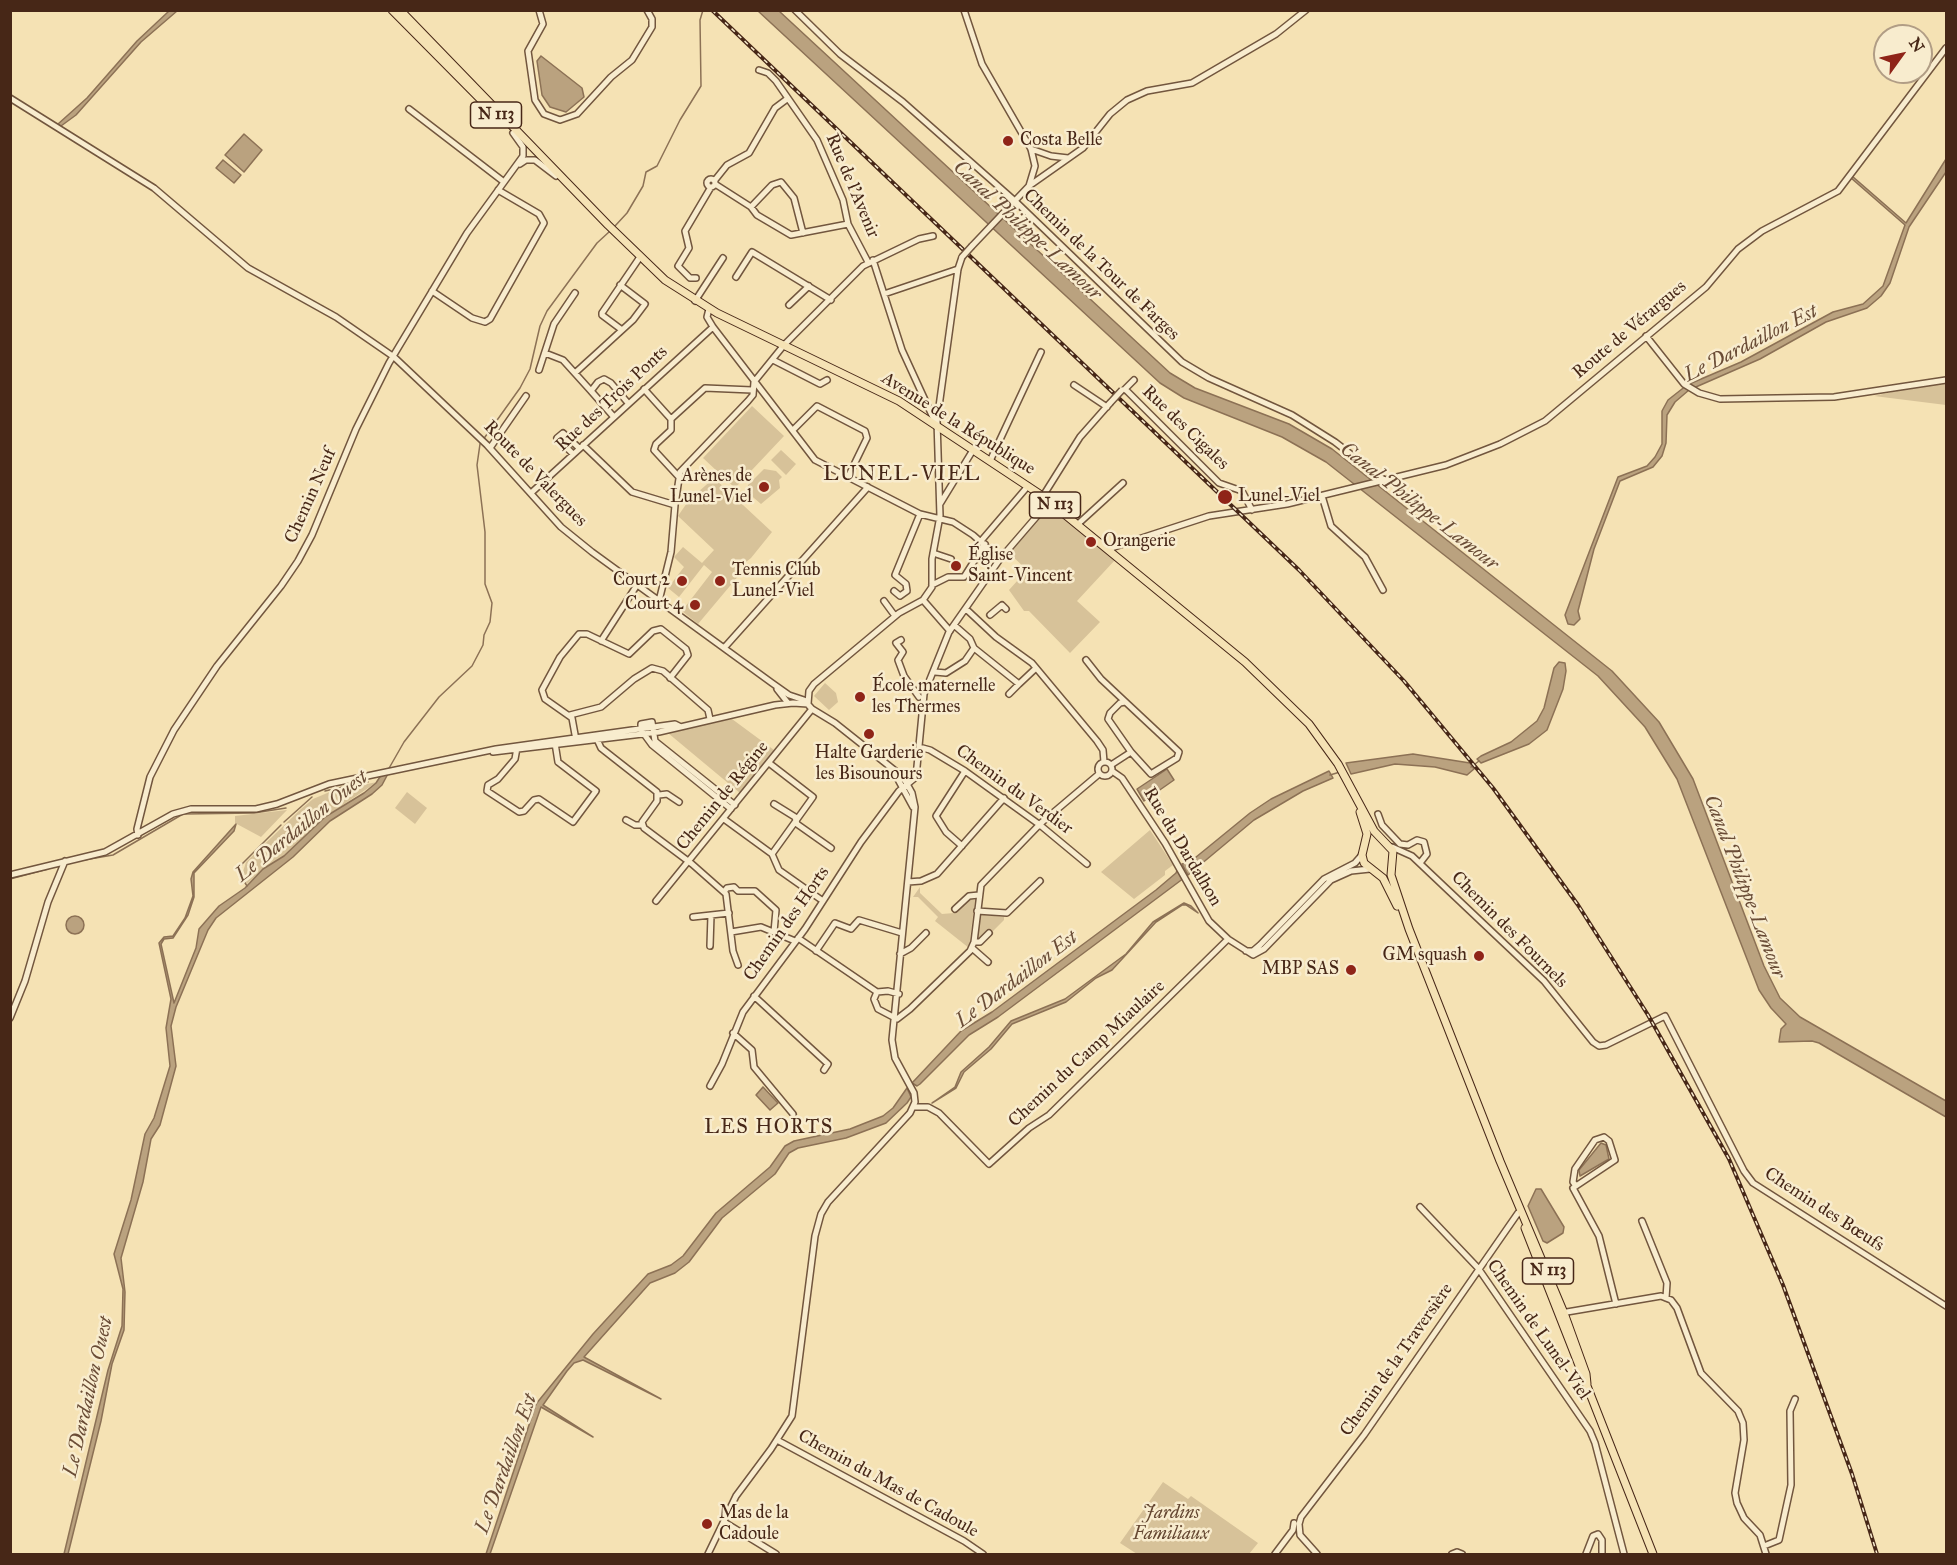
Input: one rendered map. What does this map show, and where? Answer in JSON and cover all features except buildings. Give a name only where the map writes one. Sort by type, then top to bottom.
[{"type":"main road","name":"N 113","points":[[392,10],[556,176],[604,221]]},
{"type":"main road","name":"N 113","points":[[400,10],[604,221]]},
{"type":"main road","name":"Avenue de la République","points":[[604,221],[665,280],[695,301],[879,390],[937,425],[1050,501],[1245,662],[1282,696],[1310,724],[1346,776],[1351,787]]},
{"type":"main road","name":"N 113","points":[[1351,787],[1374,831],[1382,840]]},
{"type":"main road","name":"N 113","points":[[1351,787],[1367,834],[1365,846]]},
{"type":"main road","points":[[1382,840],[1391,847],[1392,862],[1384,870],[1371,869],[1364,862],[1362,855],[1365,846],[1372,841],[1382,840]]},
{"type":"main road","name":"N 113","points":[[1392,862],[1390,875],[1408,929],[1653,1554]]},
{"type":"main road","name":"N 113","points":[[1371,869],[1383,878],[1408,929]]},
{"type":"main road","name":"N 113","points":[[1500,1161],[1518,1213],[1560,1313]]},
{"type":"street","points":[[539,10],[543,24],[528,51],[535,99],[544,114],[560,120],[577,114],[611,77],[632,60],[652,27],[652,19],[647,10]]},
{"type":"street","name":"Chemin de la Tour de Farges","points":[[795,10],[840,54],[903,102],[1015,201],[1182,362],[1209,378],[1292,415],[1335,442],[1381,481]]},
{"type":"street","points":[[964,10],[982,64],[1031,149],[1035,163],[1048,173]]},
{"type":"street","points":[[950,631],[923,600],[932,585],[933,553],[940,519],[937,425],[958,269],[962,257],[1029,186],[1087,144],[1110,114],[1127,100],[1146,91],[1192,83],[1276,34],[1306,10]]},
{"type":"street","name":"Route de Vérargues","points":[[1108,549],[1209,516],[1322,496],[1446,465],[1500,444],[1545,421],[1706,287],[1738,249],[1762,231],[1838,191],[1947,48]]},
{"type":"street","name":"Rue de l'Avenir","points":[[759,70],[768,73],[776,81],[818,140],[843,200],[848,224],[870,261],[884,294],[902,350],[937,425]]},
{"type":"street","name":"Route de Valergues","points":[[10,98],[145,182],[184,211],[248,268],[336,317],[394,357],[479,437],[561,527],[772,683],[790,699]]},
{"type":"street","points":[[696,278],[690,278],[678,266],[689,248],[685,231],[727,165],[749,153],[775,108],[787,99]]},
{"type":"street","points":[[409,109],[504,182]]},
{"type":"street","points":[[513,133],[524,150],[516,167]]},
{"type":"street","points":[[1031,149],[1041,154],[1068,158]]},
{"type":"street","points":[[1029,186],[1035,163],[1041,154]]},
{"type":"street","points":[[516,167],[532,159],[556,176]]},
{"type":"street","name":"Chemin Neuf","points":[[138,835],[137,829],[146,790],[160,755],[204,684],[281,586],[306,547],[356,429],[394,357],[467,233],[516,167]]},
{"type":"street","points":[[751,207],[772,185],[781,182],[795,198],[803,233]]},
{"type":"street","points":[[714,184],[788,234],[848,224]]},
{"type":"street","points":[[432,291],[472,318],[485,322],[490,319],[544,223],[539,214],[498,190]]},
{"type":"street","points":[[659,601],[671,552],[678,476],[752,393],[754,382],[784,345],[870,261],[933,236]]},
{"type":"street","points":[[736,277],[753,252],[831,300]]},
{"type":"street","points":[[622,330],[602,315],[640,257]]},
{"type":"street","points":[[695,301],[723,258]]},
{"type":"street","points":[[884,294],[958,269]]},
{"type":"street","points":[[575,373],[622,330],[645,304],[620,285]]},
{"type":"street","points":[[789,305],[808,286]]},
{"type":"street","points":[[538,370],[554,324],[575,293]]},
{"type":"street","points":[[709,309],[708,317],[713,327],[815,460],[920,514],[953,522],[983,543],[1000,559]]},
{"type":"street","name":"Rue des Trois Ponts","points":[[531,494],[613,416],[713,327]]},
{"type":"street","points":[[1646,336],[1684,384],[1720,399],[1834,397],[1947,380]]},
{"type":"street","points":[[990,461],[1041,352]]},
{"type":"street","points":[[545,353],[561,359],[613,416]]},
{"type":"street","points":[[773,360],[820,384],[827,380]]},
{"type":"street","points":[[591,391],[604,379],[611,383],[628,403]]},
{"type":"street","points":[[1043,496],[1080,436],[1134,380]]},
{"type":"street","points":[[1074,385],[1109,405]]},
{"type":"street","points":[[671,419],[705,388],[752,393],[771,403]]},
{"type":"street","points":[[644,389],[671,419],[671,430],[656,444],[654,450],[678,476]]},
{"type":"street","name":"Rue des Cigales","points":[[1124,390],[1219,483],[1242,491],[1252,510]]},
{"type":"street","points":[[488,447],[526,396]]},
{"type":"street","points":[[793,430],[817,406],[865,431],[867,438],[848,477]]},
{"type":"street","points":[[573,454],[557,438],[563,433],[632,492],[675,505]]},
{"type":"street","points":[[939,505],[973,450]]},
{"type":"street","points":[[1078,524],[1123,483]]},
{"type":"street","points":[[932,585],[948,577],[964,577],[983,543],[1028,486]]},
{"type":"street","points":[[724,648],[868,487]]},
{"type":"street","points":[[1322,496],[1331,526],[1365,557],[1383,590]]},
{"type":"street","name":"Chemin des Horts","points":[[710,1086],[722,1064],[733,1034],[754,996],[797,940],[861,842],[905,785],[917,774],[924,694],[950,631],[1000,559],[1050,501]]},
{"type":"street","points":[[894,591],[900,596],[907,589],[895,574],[920,514]]},
{"type":"street","points":[[933,553],[951,559]]},
{"type":"street","points":[[601,641],[638,586]]},
{"type":"street","name":"Chemin de Régine","points":[[656,901],[769,763],[810,706],[811,688],[895,616],[923,600]]},
{"type":"street","points":[[884,602],[895,616]]},
{"type":"street","points":[[990,615],[1002,605],[1006,609]]},
{"type":"street","points":[[966,609],[996,637],[1022,654],[1097,741],[1103,750],[1104,762],[1112,768]]},
{"type":"street","points":[[954,625],[970,639],[974,648],[1019,684]]},
{"type":"street","points":[[576,740],[570,715],[545,699],[542,693],[560,657],[577,636],[585,633],[628,654],[656,629],[672,636],[688,655],[670,678]]},
{"type":"street","points":[[901,640],[896,643],[903,652],[898,660],[904,676],[919,697]]},
{"type":"street","points":[[935,672],[946,673],[965,661],[974,648]]},
{"type":"street","points":[[1086,660],[1090,668],[1177,749],[1179,755],[1151,774],[1131,752],[1108,718],[1120,703],[1125,702]]},
{"type":"street","points":[[570,715],[601,708],[647,669],[657,669],[708,710],[710,719]]},
{"type":"street","points":[[1010,694],[1035,669]]},
{"type":"street","points":[[10,875],[105,852],[179,811],[205,808],[256,809],[277,804],[329,784],[489,752],[679,726],[775,705],[790,699],[810,706],[835,723],[894,772],[905,785],[914,808],[910,882],[901,954]]},
{"type":"street","points":[[649,721],[654,724],[655,741],[733,807],[685,774],[652,745],[643,732],[641,724],[649,721]]},
{"type":"street","points":[[596,738],[601,748],[656,790],[659,795]]},
{"type":"street","points":[[517,748],[515,759],[487,788],[489,793],[522,812],[534,800],[539,799],[569,821],[577,819],[596,791],[558,762],[555,743]]},
{"type":"street","name":"Chemin du Verdier","points":[[919,747],[930,750],[966,771],[1040,825],[1088,864]]},
{"type":"street","points":[[1099,774],[1106,777],[1112,768],[1131,752]]},
{"type":"street","points":[[1099,774],[1098,767],[1104,762]]},
{"type":"street","points":[[769,763],[813,797],[772,854]]},
{"type":"street","name":"Rue du Dardalhon","points":[[1112,768],[1122,778],[1180,866],[1209,921],[1244,950]]},
{"type":"street","points":[[962,846],[946,832],[936,816],[966,771]]},
{"type":"street","points":[[988,962],[973,945],[979,895],[984,882],[1040,825],[1099,774]]},
{"type":"street","points":[[659,795],[667,794],[679,802]]},
{"type":"street","points":[[642,825],[659,795]]},
{"type":"street","points":[[910,882],[934,876],[1004,798]]},
{"type":"street","points":[[774,804],[831,848]]},
{"type":"street","points":[[1378,814],[1382,825],[1400,844],[1408,845],[1417,840],[1424,842],[1427,854],[1419,862],[1408,856],[1392,862]]},
{"type":"street","points":[[724,819],[772,854],[779,870],[823,901]]},
{"type":"street","points":[[626,820],[635,825],[642,825],[724,892],[738,965]]},
{"type":"street","name":"Chemin des Fournels","points":[[1391,847],[1409,854],[1419,862],[1544,981],[1593,1042],[1599,1046],[1606,1045],[1665,1016]]},
{"type":"street","points":[[1244,950],[1257,949],[1324,879],[1355,863],[1362,855]]},
{"type":"street","points":[[10,1018],[25,981],[48,902],[65,861]]},
{"type":"street","points":[[1244,950],[1253,955],[1259,954],[1331,880],[1357,869],[1371,869]]},
{"type":"street","points":[[977,911],[1007,914],[1040,881]]},
{"type":"street","points":[[708,1554],[736,1496],[792,1416],[796,1401],[804,1324],[821,1214],[828,1202],[913,1107],[914,1092],[897,1061],[892,1040],[896,1018],[902,933],[910,882]]},
{"type":"street","points":[[724,892],[727,888],[734,887],[738,891],[755,891],[776,910],[774,932]]},
{"type":"street","points":[[955,909],[969,896],[979,895]]},
{"type":"street","points":[[693,917],[729,913]]},
{"type":"street","points":[[710,946],[711,915]]},
{"type":"street","points":[[816,951],[835,923],[851,929],[860,920],[902,933]]},
{"type":"street","points":[[731,932],[761,927],[797,940],[877,992],[898,994]]},
{"type":"street","points":[[901,954],[926,933]]},
{"type":"street","points":[[896,1018],[910,1009],[973,945],[989,933]]},
{"type":"street","name":"Chemin du Camp Miaulaire","points":[[913,1107],[934,1109],[989,1164],[1029,1128],[1049,1115],[1228,939]]},
{"type":"street","points":[[877,992],[874,999],[876,1006],[896,1018]]},
{"type":"street","points":[[754,996],[828,1064],[824,1070]]},
{"type":"street","name":"Chemin des Bœufs","points":[[1665,1016],[1744,1171],[1753,1183],[1947,1306]]},
{"type":"street","points":[[733,1034],[752,1050],[754,1067],[793,1114]]},
{"type":"street","points":[[1576,1186],[1573,1182],[1575,1169],[1595,1140],[1604,1137],[1609,1141],[1615,1160],[1576,1186],[1573,1188],[1599,1236],[1616,1305]]},
{"type":"street","name":"Chemin de Lunel-Viel","points":[[1420,1207],[1478,1268],[1590,1431],[1624,1554]]},
{"type":"street","name":"Chemin de la Traversière","points":[[1275,1554],[1435,1334],[1478,1268],[1518,1213]]},
{"type":"street","points":[[1642,1221],[1667,1283],[1666,1298]]},
{"type":"street","points":[[1560,1313],[1661,1296],[1677,1308],[1701,1373],[1738,1411],[1743,1423],[1743,1440],[1735,1493],[1744,1518],[1760,1535],[1766,1554]]},
{"type":"street","points":[[1764,1546],[1779,1540],[1791,1485],[1790,1411],[1795,1399]]},
{"type":"street","name":"Chemin du Mas de Cadoule","points":[[777,1440],[964,1541],[983,1554]]},
{"type":"street","points":[[724,1522],[776,1554]]},
{"type":"street","points":[[1296,1524],[1300,1534],[1317,1554]]},
{"type":"street","points":[[1586,1554],[1593,1536],[1598,1534],[1602,1540],[1602,1554]]},
{"type":"street","points":[[1452,1554],[1457,1552],[1462,1554]]},
{"type":"green space","points":[[1946,382],[1946,405],[1874,396],[1925,385]]},
{"type":"green space","points":[[752,406],[784,436],[735,488],[703,458]]},
{"type":"green space","points":[[781,450],[796,464],[786,475],[771,460]]},
{"type":"green space","name":"Arènes de Lunel-Viel","points":[[764,469],[776,471],[782,477],[779,480],[780,488],[761,504],[747,492],[748,485]]},
{"type":"green space","points":[[714,478],[772,532],[751,558],[736,570],[740,574],[698,624],[682,611],[712,572],[704,565],[679,597],[668,588],[684,567],[674,557],[683,547],[702,563],[714,550],[678,516],[689,500]]},
{"type":"green space","points":[[1050,506],[1056,515],[1063,516],[1115,560],[1077,601],[1100,622],[1070,653],[1029,611],[1024,611],[1009,590],[1027,570],[1009,553]]},
{"type":"green space","points":[[825,683],[836,693],[838,702],[829,710],[814,696]]},
{"type":"green space","points":[[732,719],[774,750],[740,793],[668,733]]},
{"type":"green space","points":[[377,782],[325,817],[284,856],[263,869],[247,884],[242,875],[246,862],[313,799],[332,791]]},
{"type":"green space","points":[[407,792],[427,808],[415,824],[395,808]]},
{"type":"green space","points":[[287,810],[261,837],[235,823],[235,816]]},
{"type":"green space","points":[[1150,830],[1173,865],[1165,871],[1165,875],[1134,899],[1101,872]]},
{"type":"green space","points":[[920,887],[920,893],[942,914],[954,913],[968,899],[975,900],[969,948],[935,921],[938,917],[918,897],[913,897]]},
{"type":"green space","points":[[984,915],[1004,917],[1004,920],[991,933],[977,941],[980,917]]},
{"type":"green space","name":"Jardins Familiaux","points":[[1163,1482],[1188,1499],[1191,1496],[1258,1543],[1249,1554],[1137,1554],[1120,1543]]},
{"type":"shaded area","points":[[169,11],[177,11],[141,42],[76,115],[61,126],[58,124],[87,98],[137,41]]},
{"type":"shaded area","points":[[758,11],[779,11],[1170,373],[1195,388],[1289,424],[1332,449],[1612,671],[1659,722],[1693,779],[1764,966],[1780,998],[1800,1017],[1946,1101],[1946,1117],[1819,1043],[1812,1041],[1779,1042],[1781,1029],[1786,1024],[1759,990],[1677,779],[1645,727],[1598,676],[1326,462],[1282,437],[1184,398],[1160,383]]},
{"type":"shaded area","points":[[541,56],[582,88],[584,97],[566,112],[550,107],[542,95],[537,61]]},
{"type":"shaded area","points":[[244,134],[262,150],[244,172],[225,155]]},
{"type":"shaded area","points":[[1946,159],[1946,172],[1909,227],[1890,283],[1881,296],[1867,308],[1826,322],[1760,359],[1689,390],[1675,402],[1667,415],[1666,443],[1662,456],[1653,467],[1620,481],[1594,549],[1578,611],[1580,619],[1574,625],[1568,624],[1565,615],[1618,477],[1647,466],[1655,457],[1662,444],[1662,411],[1668,400],[1687,385],[1741,362],[1833,312],[1863,304],[1883,286],[1905,225],[1851,178],[1852,176],[1906,223]]},
{"type":"shaded area","points":[[223,160],[241,175],[234,183],[216,168]]},
{"type":"shaded area","points":[[1559,662],[1565,663],[1563,689],[1547,730],[1529,744],[1481,763],[1477,759],[1511,742],[1537,721],[1544,708],[1554,668]]},
{"type":"shaded area","points":[[1413,754],[1470,763],[1474,769],[1467,775],[1435,767],[1395,764],[1351,774],[1346,763]]},
{"type":"shaded area","points":[[1167,769],[1174,780],[1144,801],[1137,789]]},
{"type":"shaded area","points":[[390,770],[382,785],[372,794],[330,821],[293,857],[216,918],[208,930],[176,1007],[171,1026],[176,1066],[160,1125],[151,1139],[143,1182],[121,1258],[125,1292],[124,1330],[112,1364],[101,1421],[68,1554],[64,1554],[108,1370],[122,1326],[123,1289],[114,1254],[131,1200],[145,1134],[154,1118],[170,1066],[166,1028],[171,999],[159,943],[164,937],[173,936],[185,918],[193,896],[191,879],[193,872],[236,824],[234,831],[194,873],[194,897],[188,915],[173,938],[164,939],[161,944],[174,1003],[196,948],[199,929],[219,906],[245,888],[263,869],[284,856],[325,817],[364,793],[376,783],[383,772]]},
{"type":"shaded area","points":[[1329,771],[1333,778],[1303,791],[1254,820],[1188,875],[1182,864],[1190,862],[1250,813],[1271,799]]},
{"type":"shaded area","points":[[1178,868],[1184,878],[998,1017],[969,1035],[920,1084],[917,1086],[912,1083],[961,1031],[992,1012],[1156,890],[1176,873]]},
{"type":"shaded area","points":[[1184,903],[1198,913],[1182,905],[1156,922],[1112,970],[1096,978],[1066,1002],[1012,1024],[991,1049],[964,1072],[956,1088],[932,1103],[955,1087],[961,1072],[989,1047],[1011,1021],[1065,999],[1126,954],[1153,922]]},
{"type":"shaded area","points":[[75,916],[81,919],[84,925],[81,931],[75,934],[69,931],[66,925],[69,919]]},
{"type":"shaded area","points":[[763,1087],[778,1103],[770,1110],[756,1095]]},
{"type":"shaded area","points":[[907,1088],[911,1097],[886,1123],[846,1138],[798,1148],[789,1153],[775,1174],[722,1218],[689,1262],[675,1273],[650,1283],[584,1357],[661,1399],[583,1360],[574,1363],[543,1405],[593,1437],[541,1407],[490,1554],[486,1554],[536,1404],[593,1334],[648,1274],[671,1265],[683,1256],[716,1213],[770,1167],[785,1146],[794,1141],[850,1129],[883,1116],[893,1108]]},
{"type":"shaded area","points":[[1601,1143],[1606,1145],[1609,1159],[1580,1176],[1579,1170]]},
{"type":"shaded area","points":[[1536,1189],[1541,1189],[1564,1227],[1563,1233],[1547,1243],[1543,1241],[1528,1206]]},
{"type":"waterway","name":"Le Dardaillon Ouest","points":[[615,226],[627,213],[643,186],[646,172],[657,166],[680,120],[701,86],[700,20],[703,10]]},
{"type":"waterway","name":"Le Dardaillon Ouest","points":[[388,770],[404,742],[439,697],[472,666],[483,645],[484,635],[490,622],[492,603],[485,584],[485,532],[477,465],[480,444],[520,388],[530,369],[540,326],[547,311],[597,243],[609,232]]},
{"type":"waterway","name":"Le Dardaillon Est","points":[[1471,767],[1479,761]]},
{"type":"waterway","name":"Le Dardaillon Est","points":[[1330,775],[1340,772]]},
{"type":"waterway","points":[[325,791],[360,783]]},
{"type":"waterway","points":[[284,822],[312,797]]},
{"type":"waterway","points":[[84,860],[113,855],[183,814],[254,813],[286,808]]},
{"type":"waterway","points":[[247,886],[239,873],[242,864],[281,825]]},
{"type":"waterway","points":[[10,879],[48,869]]},
{"type":"railway","points":[[712,10],[1299,570],[1404,681],[1493,788],[1578,905],[1648,1015],[1729,1159],[1783,1285],[1852,1474],[1877,1554]]},
{"type":"place","name":"Costa Belle","points":[[1008,141]]},
{"type":"place","name":"Arènes de Lunel-Viel","points":[[764,487]]},
{"type":"place","name":"Lunel-Viel","points":[[1225,497]]},
{"type":"place","name":"Orangerie","points":[[1091,542]]},
{"type":"place","name":"Église Saint-Vincent","points":[[956,566]]},
{"type":"place","name":"Court 2","points":[[682,581]]},
{"type":"place","name":"Tennis Club Lunel-Viel","points":[[720,581]]},
{"type":"place","name":"Court 4","points":[[695,605]]},
{"type":"place","name":"École maternelle les Thermes","points":[[860,697]]},
{"type":"place","name":"Halte Garderie les Bisounours","points":[[869,734]]},
{"type":"place","name":"GM squash","points":[[1479,956]]},
{"type":"place","name":"MBP SAS","points":[[1351,970]]},
{"type":"place","name":"Mas de la Cadoule","points":[[707,1524]]},
{"type":"district","name":"LUNEL-VIEL","points":[[902,475]]},
{"type":"district","name":"LES HORTS","points":[[769,1128]]},
{"type":"water label","name":"Canal Philippe-Lamour","points":[[1027,231]]},
{"type":"water label","name":"Canal Philippe-Lamour","points":[[1419,507]]},
{"type":"water label","name":"Canal Philippe-Lamour","points":[[1744,887]]}]
